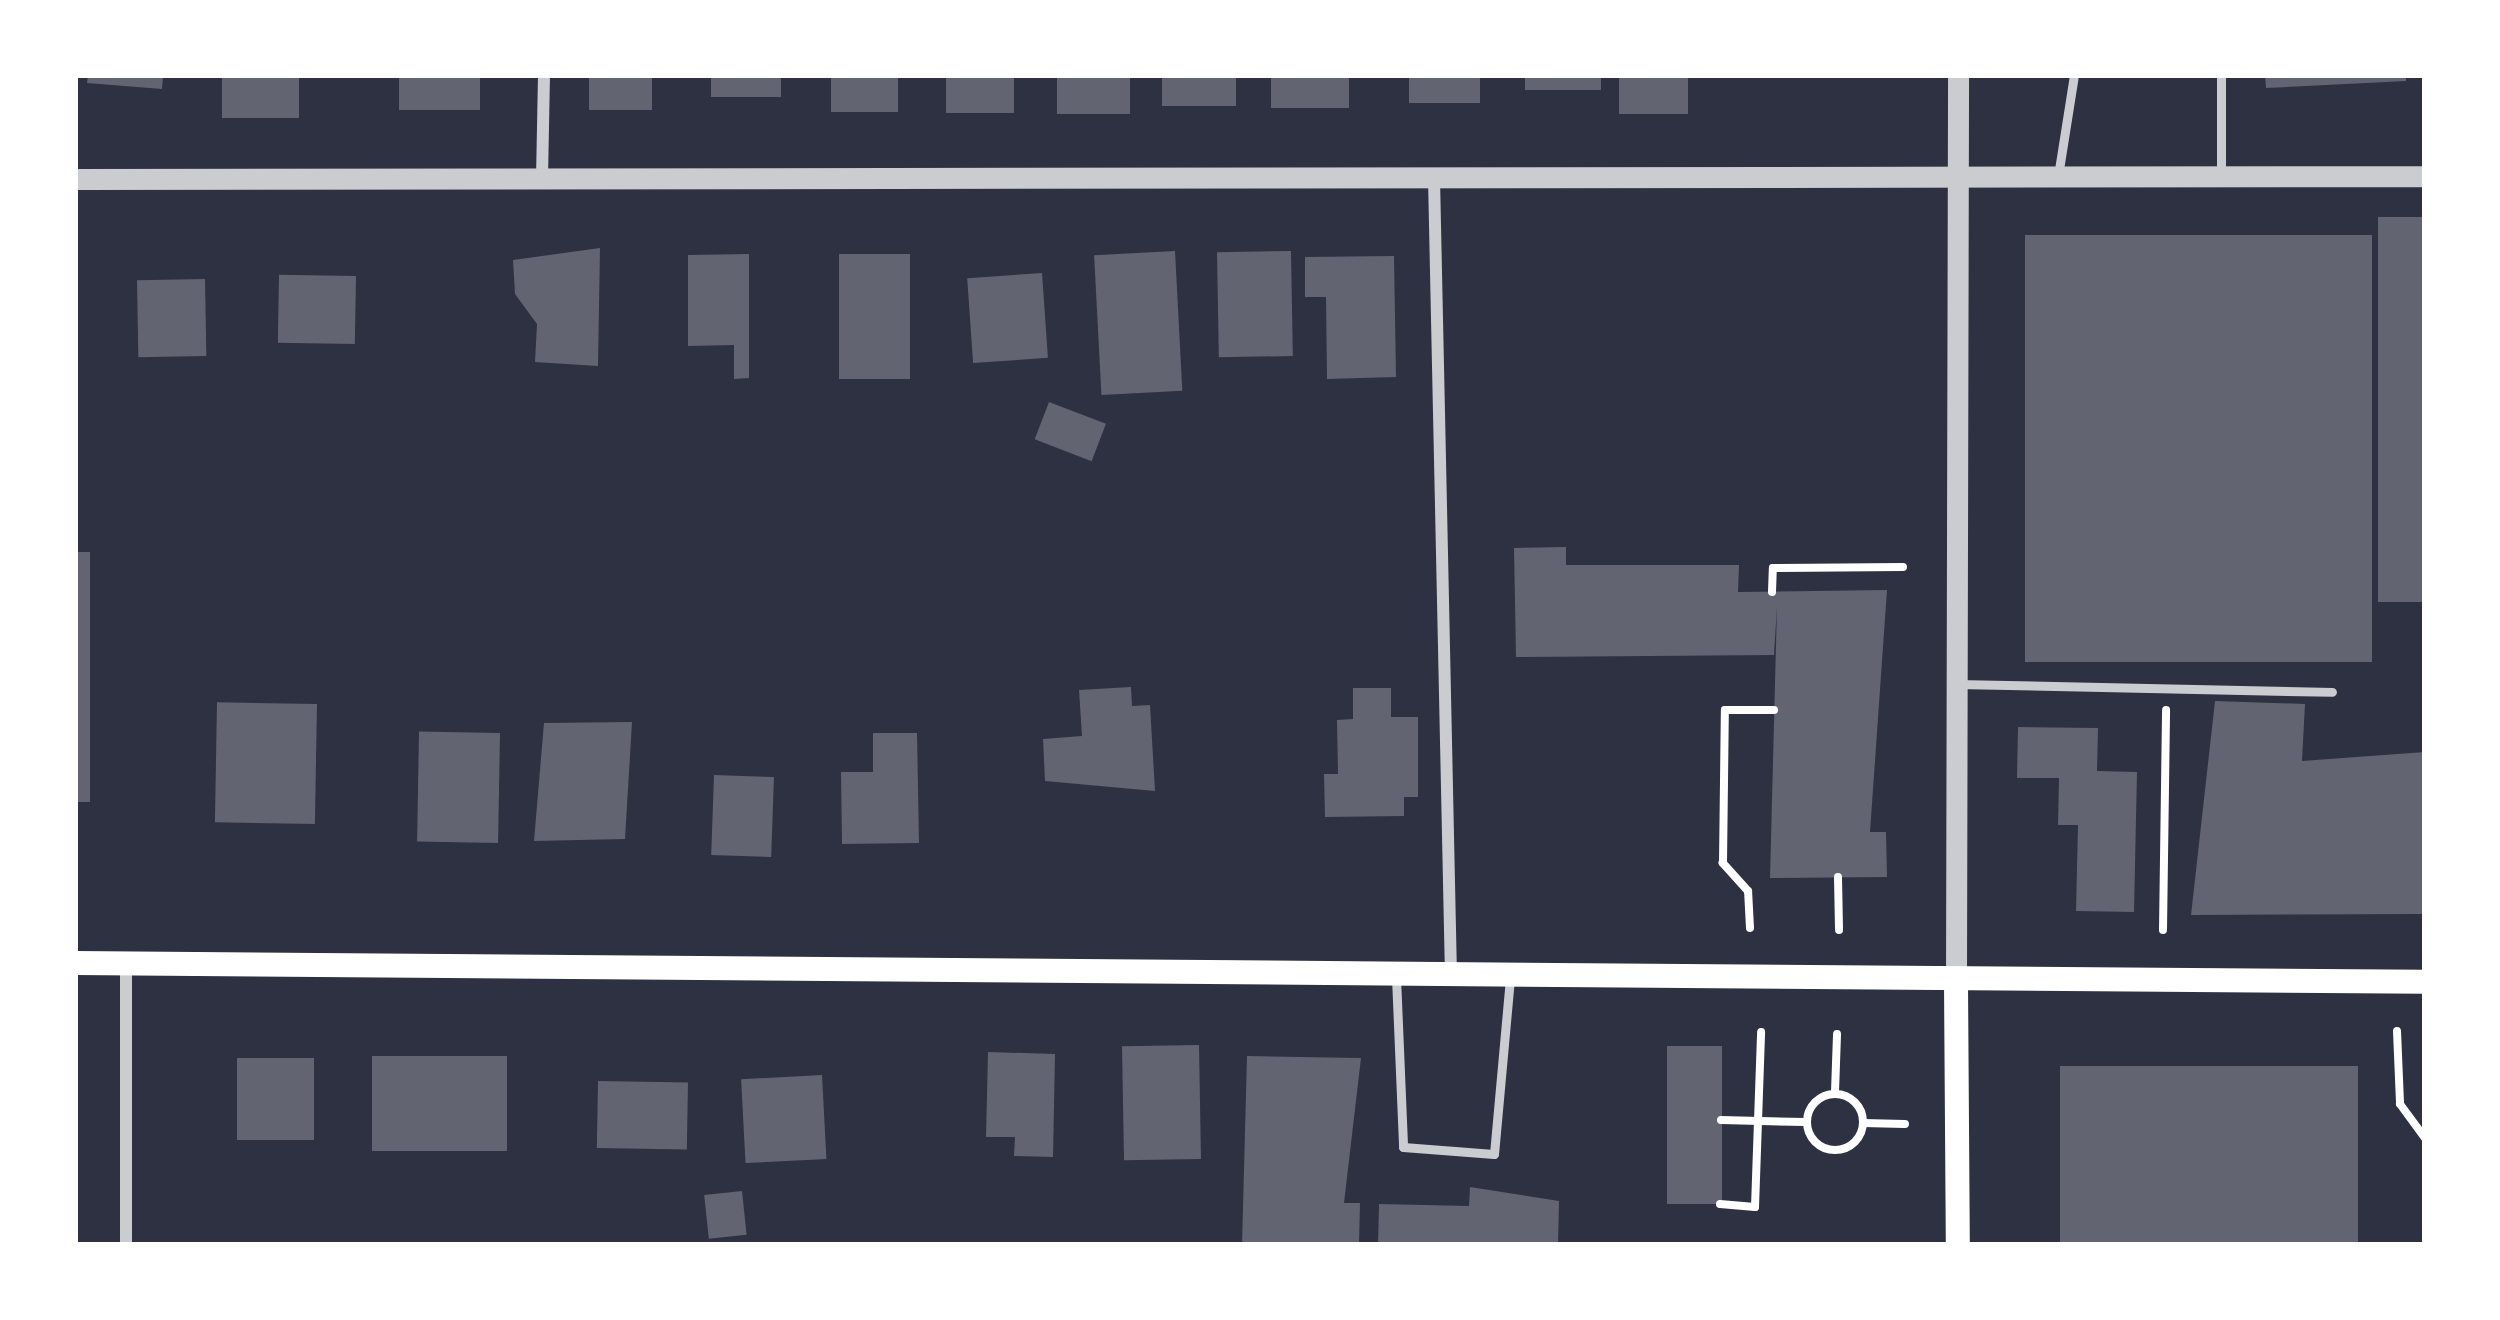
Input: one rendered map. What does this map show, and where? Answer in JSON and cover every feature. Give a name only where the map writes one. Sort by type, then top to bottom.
[{"type":"main road","points":[[75,963],[1956,983],[2425,982]]},
{"type":"main road","points":[[1956,983],[1958,1245]]},
{"type":"street","points":[[542,179],[544,75]]},
{"type":"street","points":[[1956,983],[1958,75]]},
{"type":"street","points":[[75,179],[2425,176]]},
{"type":"street","points":[[1434,178],[1451,978]]},
{"type":"street","points":[[126,964],[126,1245]]},
{"type":"lane","points":[[2058,176],[2074,75]]},
{"type":"lane","points":[[2221,75],[2221,176]]},
{"type":"lane","points":[[1957,684],[2167,694],[2332,692]]},
{"type":"lane","points":[[1396,977],[1403,1147],[1494,1154],[1510,978]]},
{"type":"path","points":[[1772,592],[1773,568],[1904,567]]},
{"type":"path","points":[[2163,930],[2167,694]]},
{"type":"path","points":[[1750,928],[1748,891],[1723,862],[1725,710],[1774,710]]},
{"type":"path","points":[[1838,877],[1839,930]]},
{"type":"path","points":[[2397,1031],[2400,1104],[2425,1138]]},
{"type":"path","points":[[1720,1204],[1755,1207],[1761,1032]]},
{"type":"path","points":[[1805,1122],[1835,1092],[1837,1034]]},
{"type":"path","points":[[1835,1092],[1863,1124],[1906,1124]]},
{"type":"path","points":[[1721,1120],[1805,1122],[1833,1150],[1854,1143],[1863,1124]]},
{"type":"building","points":[[88,75],[163,75],[162,89],[87,83]]},
{"type":"building","points":[[222,75],[299,75],[299,118],[222,118]]},
{"type":"building","points":[[399,75],[480,75],[480,110],[399,110]]},
{"type":"building","points":[[589,75],[652,75],[652,110],[589,110]]},
{"type":"building","points":[[711,75],[781,75],[781,97],[711,97]]},
{"type":"building","points":[[831,75],[898,75],[898,112],[831,112]]},
{"type":"building","points":[[946,75],[1014,75],[1014,113],[946,113]]},
{"type":"building","points":[[1057,75],[1130,75],[1130,114],[1057,114]]},
{"type":"building","points":[[1162,75],[1236,75],[1236,106],[1162,106]]},
{"type":"building","points":[[1271,75],[1349,75],[1349,108],[1271,108]]},
{"type":"building","points":[[1409,75],[1480,75],[1480,103],[1409,103]]},
{"type":"building","points":[[1525,75],[1601,75],[1601,90],[1525,90]]},
{"type":"building","points":[[1619,75],[1688,75],[1688,114],[1619,114]]},
{"type":"building","points":[[2265,75],[2406,75],[2406,81],[2266,88]]},
{"type":"building","points":[[2378,217],[2425,217],[2425,602],[2378,602]]},
{"type":"building","points":[[2025,235],[2372,235],[2372,662],[2025,662]]},
{"type":"building","points":[[600,248],[598,366],[535,362],[537,324],[515,294],[513,260]]},
{"type":"building","points":[[1175,251],[1182,391],[1101,395],[1094,255]]},
{"type":"building","points":[[1291,251],[1293,356],[1219,357],[1217,252]]},
{"type":"building","points":[[749,254],[749,378],[734,379],[734,345],[688,346],[688,255]]},
{"type":"building","points":[[839,254],[910,254],[910,379],[839,379]]},
{"type":"building","points":[[1394,256],[1396,377],[1327,379],[1326,297],[1305,297],[1305,257]]},
{"type":"building","points":[[1042,273],[1048,358],[973,363],[967,278]]},
{"type":"building","points":[[279,275],[356,276],[355,344],[278,343]]},
{"type":"building","points":[[205,279],[206,356],[138,357],[137,280]]},
{"type":"building","points":[[1049,402],[1106,424],[1092,461],[1035,439]]},
{"type":"building","points":[[1566,547],[1566,565],[1739,565],[1738,592],[1887,590],[1870,832],[1886,832],[1887,877],[1770,878],[1777,606],[1774,655],[1516,657],[1514,548]]},
{"type":"building","points":[[75,552],[90,552],[90,802],[75,802]]},
{"type":"building","points":[[1131,687],[1132,706],[1150,705],[1155,791],[1045,781],[1043,739],[1082,736],[1079,690]]},
{"type":"building","points":[[1353,688],[1391,688],[1391,717],[1418,717],[1418,797],[1404,797],[1404,816],[1325,817],[1324,774],[1338,774],[1337,720],[1353,719]]},
{"type":"building","points":[[2215,701],[2305,704],[2302,761],[2425,752],[2425,914],[2191,915]]},
{"type":"building","points":[[217,702],[317,704],[315,824],[215,822]]},
{"type":"building","points":[[632,722],[625,839],[534,841],[544,723]]},
{"type":"building","points":[[2018,727],[2098,728],[2097,771],[2137,772],[2134,912],[2076,911],[2078,825],[2058,825],[2059,778],[2017,778]]},
{"type":"building","points":[[419,732],[500,733],[498,843],[417,842]]},
{"type":"building","points":[[873,733],[917,733],[919,843],[842,844],[841,772],[873,772]]},
{"type":"building","points":[[714,775],[774,777],[771,857],[711,855]]},
{"type":"building","points":[[1199,1045],[1201,1159],[1124,1160],[1122,1046]]},
{"type":"building","points":[[1667,1046],[1722,1046],[1722,1204],[1667,1204]]},
{"type":"building","points":[[988,1052],[1055,1054],[1053,1157],[1014,1156],[1015,1137],[986,1137]]},
{"type":"building","points":[[372,1056],[507,1056],[507,1151],[372,1151]]},
{"type":"building","points":[[1247,1056],[1361,1058],[1344,1203],[1360,1203],[1359,1245],[1242,1245]]},
{"type":"building","points":[[237,1058],[314,1058],[314,1140],[237,1140]]},
{"type":"building","points":[[2060,1066],[2358,1066],[2358,1245],[2060,1245]]},
{"type":"building","points":[[822,1075],[826,1159],[746,1163],[741,1079]]},
{"type":"building","points":[[598,1081],[688,1083],[687,1150],[597,1148]]},
{"type":"building","points":[[1470,1187],[1559,1201],[1558,1245],[1378,1245],[1379,1204],[1469,1206]]},
{"type":"building","points":[[742,1191],[747,1235],[709,1239],[704,1195]]}]
